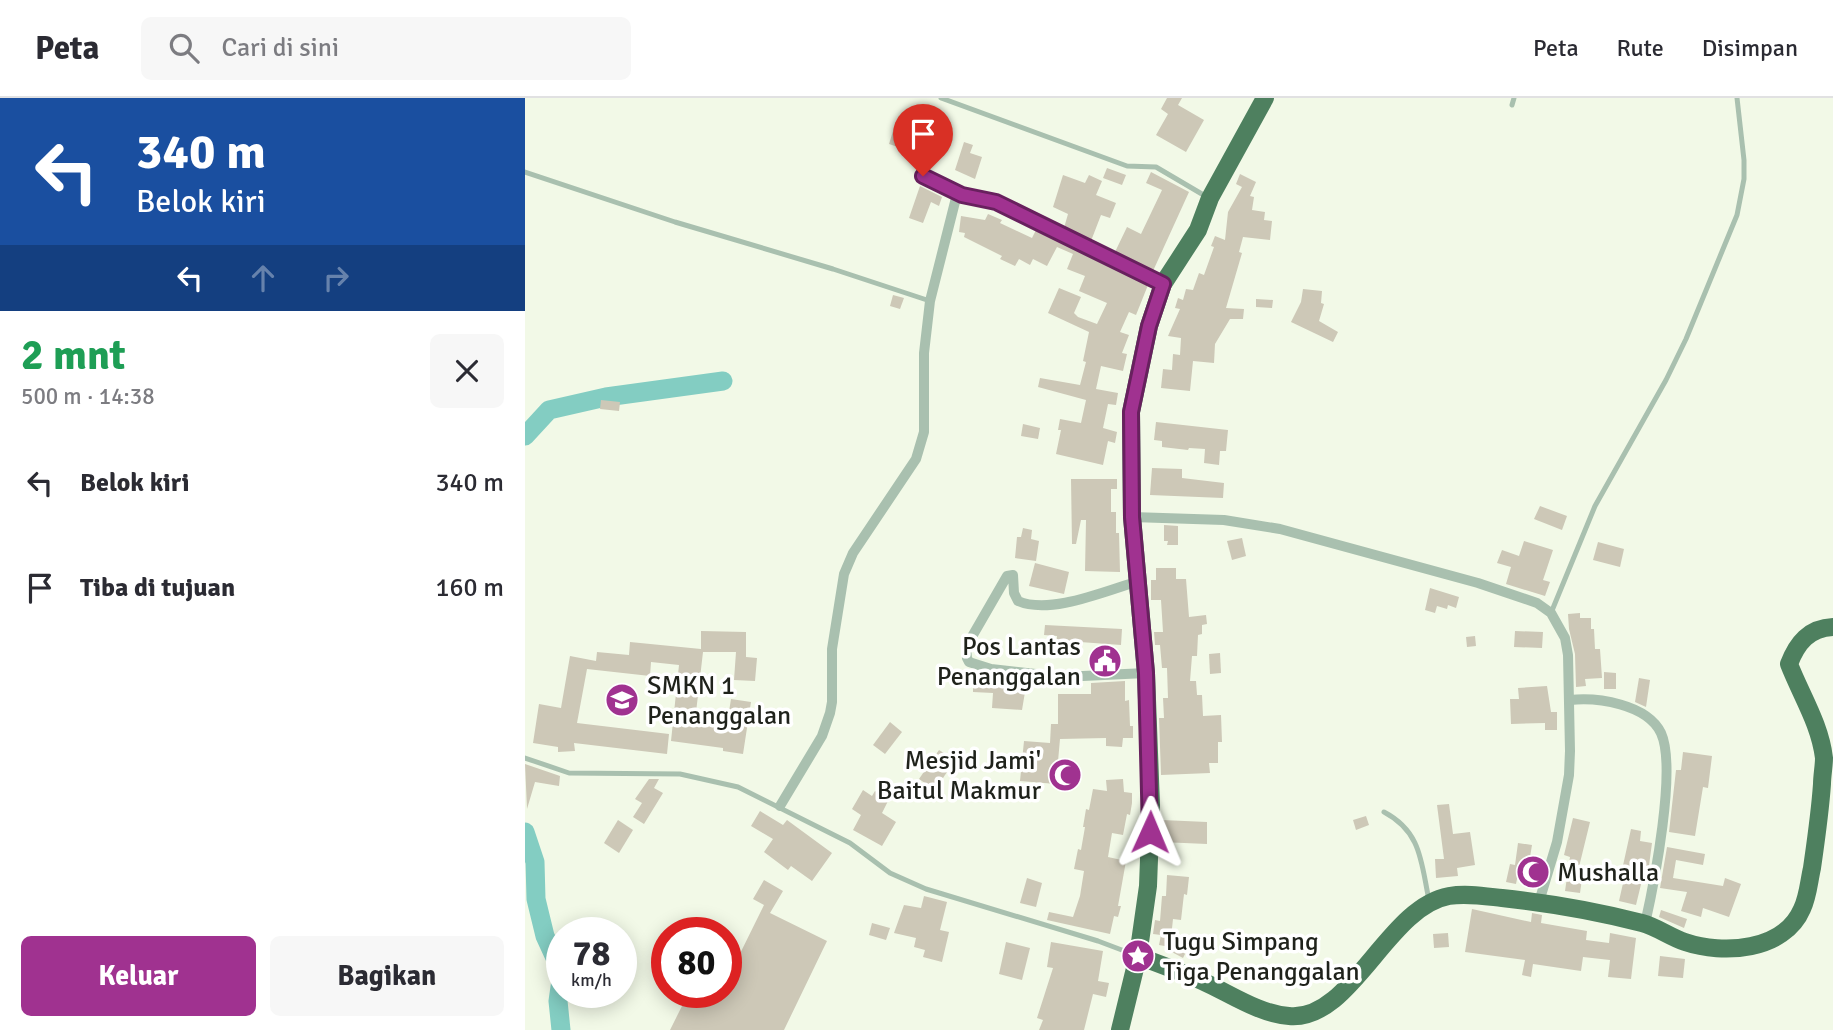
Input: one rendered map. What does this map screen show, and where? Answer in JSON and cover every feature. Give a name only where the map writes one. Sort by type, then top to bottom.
[{"type":"highway","points":[[1120,1030],[1138,956],[1148,887],[1151,805],[1146,673],[1132,517],[1131,412],[1149,326],[1163,284],[1198,230],[1210,198],[1265,98]]},
{"type":"highway","points":[[1138,956],[1200,980],[1262,1009],[1289,1016],[1301,1016],[1332,1001],[1397,929],[1430,903],[1448,896],[1468,894],[1539,902],[1645,924],[1685,942],[1717,950],[1749,946],[1770,939],[1790,927],[1802,909],[1819,826],[1824,759],[1811,713],[1789,664],[1795,649],[1808,634],[1823,627],[1833,627]]},
{"type":"street","points":[[780,806],[822,736],[829,713],[832,702],[832,649],[845,574],[853,553],[916,459],[924,432],[924,353],[930,301],[956,198],[962,195],[996,202],[1163,284]]},
{"type":"street","points":[[1132,517],[1224,520],[1280,530],[1478,583],[1537,603],[1551,613],[1565,638],[1569,655],[1570,751],[1565,803],[1557,842],[1539,902]]},
{"type":"street","points":[[1139,581],[1061,603],[1035,606],[1018,601],[1014,593],[1013,575],[1007,576],[967,647],[966,654],[969,662],[982,667],[1049,676],[1146,673]]},
{"type":"street","points":[[1570,700],[1604,700],[1643,714],[1660,730],[1664,741],[1666,775],[1656,879],[1645,924]]},
{"type":"lane","points":[[941,98],[1127,166],[1156,167],[1210,198]]},
{"type":"lane","points":[[1551,613],[1595,506],[1667,380],[1737,215],[1744,179],[1744,160],[1737,98]]},
{"type":"lane","points":[[525,172],[675,222],[930,301]]},
{"type":"lane","points":[[923,176],[962,195]]},
{"type":"lane","points":[[525,758],[569,773],[680,774],[738,787],[850,843],[890,873],[926,889],[1098,941],[1138,956]]},
{"type":"lane","points":[[1384,812],[1401,822],[1416,843],[1430,903]]},
{"type":"building","points":[[1167,98],[1182,98],[1178,105],[1204,120],[1186,152],[1156,135],[1168,114],[1161,109]]},
{"type":"building","points":[[894,128],[919,135],[921,129],[941,136],[932,163],[912,156],[913,152],[889,144]]},
{"type":"building","points":[[964,142],[973,145],[970,153],[982,157],[975,179],[955,170]]},
{"type":"building","points":[[1107,168],[1126,175],[1122,185],[1103,178]]},
{"type":"building","points":[[1151,172],[1189,192],[1153,271],[1115,252],[1127,227],[1141,234],[1162,190],[1146,183]]},
{"type":"building","points":[[1240,174],[1256,182],[1250,196],[1254,197],[1252,210],[1265,212],[1264,220],[1272,221],[1270,240],[1243,237],[1239,252],[1242,253],[1226,308],[1244,309],[1243,319],[1230,319],[1215,344],[1214,363],[1193,361],[1190,391],[1161,388],[1163,369],[1172,370],[1173,354],[1180,355],[1181,338],[1168,336],[1180,309],[1175,308],[1178,298],[1183,300],[1186,289],[1193,290],[1199,273],[1204,275],[1215,236],[1225,240],[1228,212],[1242,187],[1236,184]]},
{"type":"building","points":[[1063,175],[1085,183],[1089,175],[1102,181],[1096,195],[1116,203],[1110,218],[1101,215],[1091,241],[1064,228],[1068,214],[1053,207]]},
{"type":"building","points":[[920,186],[942,197],[939,206],[931,202],[923,223],[909,218]]},
{"type":"building","points":[[988,214],[1002,220],[1000,223],[1032,238],[1036,230],[1148,285],[1136,315],[1129,312],[1120,332],[1129,335],[1122,353],[1127,354],[1123,371],[1101,366],[1096,389],[1118,393],[1116,405],[1108,404],[1103,428],[1117,432],[1115,443],[1108,441],[1103,465],[1056,454],[1061,430],[1058,430],[1060,419],[1081,423],[1086,400],[1038,387],[1040,378],[1080,385],[1086,362],[1083,361],[1089,332],[1048,313],[1059,288],[1081,297],[1074,313],[1097,324],[1107,303],[1079,291],[1085,276],[1067,269],[1073,254],[1057,247],[1047,266],[1033,259],[1030,265],[1019,259],[1015,266],[1000,259],[1002,256],[964,237],[965,233],[959,232],[961,216],[985,220]]},
{"type":"building","points":[[1303,289],[1322,291],[1321,303],[1324,304],[1319,321],[1338,332],[1333,342],[1291,322],[1301,302]]},
{"type":"building","points":[[893,295],[904,298],[900,309],[890,306]]},
{"type":"building","points":[[1256,299],[1273,300],[1272,308],[1256,307]]},
{"type":"building","points":[[601,400],[620,402],[619,411],[600,409]]},
{"type":"building","points":[[1156,422],[1228,430],[1226,451],[1220,451],[1219,465],[1204,463],[1205,449],[1162,447],[1162,441],[1154,440]]},
{"type":"building","points":[[1023,424],[1040,428],[1038,439],[1021,436]]},
{"type":"building","points":[[1152,468],[1182,469],[1182,478],[1224,483],[1223,498],[1150,495]]},
{"type":"building","points":[[1071,479],[1117,479],[1117,489],[1111,489],[1111,512],[1116,512],[1120,572],[1085,571],[1086,520],[1081,520],[1076,544],[1072,544]]},
{"type":"building","points":[[1540,506],[1567,516],[1562,530],[1534,519]]},
{"type":"building","points":[[1164,525],[1178,526],[1178,545],[1167,545],[1168,541],[1164,541]]},
{"type":"building","points":[[1023,528],[1032,530],[1031,539],[1039,541],[1036,561],[1015,558],[1017,537],[1021,537]]},
{"type":"building","points":[[1242,538],[1246,556],[1232,560],[1227,541]]},
{"type":"building","points":[[1524,541],[1553,550],[1543,580],[1550,582],[1545,596],[1506,584],[1511,567],[1497,563],[1502,550],[1519,556]]},
{"type":"building","points":[[1598,542],[1624,549],[1620,567],[1593,560]]},
{"type":"building","points":[[1035,563],[1069,572],[1064,594],[1029,586]]},
{"type":"building","points":[[1156,568],[1176,568],[1176,579],[1186,579],[1189,617],[1206,615],[1207,624],[1202,625],[1202,634],[1198,635],[1197,656],[1192,656],[1190,681],[1196,681],[1197,695],[1202,695],[1203,716],[1221,715],[1222,742],[1218,742],[1218,763],[1209,763],[1210,773],[1161,775],[1159,718],[1164,718],[1163,698],[1168,698],[1167,668],[1162,668],[1160,645],[1155,645],[1154,632],[1163,632],[1161,600],[1151,600],[1151,580],[1156,580]]},
{"type":"building","points":[[1430,588],[1459,597],[1456,608],[1448,605],[1447,609],[1437,606],[1435,613],[1425,610]]},
{"type":"building","points":[[1580,613],[1580,618],[1591,618],[1595,649],[1600,649],[1602,678],[1585,679],[1586,686],[1576,687],[1575,654],[1568,614]]},
{"type":"building","points":[[1045,625],[1122,629],[1121,645],[1080,642],[1080,653],[1056,651],[1057,636],[1044,635]]},
{"type":"building","points":[[701,631],[746,632],[746,657],[757,658],[755,681],[734,680],[736,652],[703,652],[695,721],[727,724],[731,699],[751,702],[743,754],[723,751],[723,748],[671,741],[679,665],[651,662],[650,676],[587,669],[577,723],[669,734],[667,754],[574,743],[575,751],[558,752],[558,747],[533,743],[539,704],[561,708],[570,656],[596,661],[597,652],[629,655],[630,642],[701,649]]},
{"type":"building","points":[[1515,631],[1543,632],[1542,648],[1514,647]]},
{"type":"building","points":[[1475,636],[1476,646],[1467,647],[1466,637]]},
{"type":"building","points":[[1220,653],[1221,673],[1210,674],[1209,654]]},
{"type":"building","points":[[1604,672],[1616,673],[1616,689],[1604,689]]},
{"type":"building","points":[[973,676],[993,677],[993,680],[1016,682],[1016,685],[1026,686],[1022,710],[992,708],[993,693],[973,692]]},
{"type":"building","points":[[1639,678],[1650,680],[1646,707],[1635,702]]},
{"type":"building","points":[[1125,681],[1125,701],[1129,700],[1133,738],[1123,738],[1122,747],[1106,746],[1106,738],[1060,739],[1056,784],[1020,781],[1024,741],[1050,743],[1051,724],[1058,724],[1058,694],[1091,694],[1091,683]]},
{"type":"building","points":[[1547,686],[1551,712],[1557,712],[1557,730],[1545,730],[1545,723],[1511,724],[1510,699],[1519,699],[1518,688]]},
{"type":"building","points":[[890,722],[902,732],[885,754],[873,745]]},
{"type":"building","points":[[939,750],[955,760],[935,790],[919,779]]},
{"type":"building","points":[[1683,752],[1712,756],[1708,788],[1703,787],[1695,836],[1669,832],[1676,770],[1681,770]]},
{"type":"building","points":[[525,764],[560,776],[559,786],[535,782],[527,809]]},
{"type":"building","points":[[649,779],[659,779],[654,788],[663,793],[644,824],[633,817],[642,803],[635,799]]},
{"type":"building","points":[[1123,779],[1124,792],[1132,793],[1132,803],[1123,835],[1112,833],[1108,857],[1126,861],[1118,906],[1121,906],[1118,917],[1114,916],[1110,934],[1047,920],[1049,912],[1073,917],[1084,871],[1074,869],[1078,849],[1081,850],[1086,809],[1089,810],[1093,789],[1107,791],[1106,780]]},
{"type":"building","points":[[863,790],[872,796],[875,791],[889,799],[882,813],[896,822],[882,846],[853,830],[861,815],[852,809]]},
{"type":"building","points":[[1449,804],[1453,834],[1470,832],[1475,865],[1457,868],[1458,876],[1436,878],[1435,859],[1444,859],[1437,805]]},
{"type":"building","points":[[760,811],[783,825],[787,820],[832,853],[812,881],[791,866],[788,870],[764,852],[773,839],[751,826]]},
{"type":"building","points":[[1366,816],[1369,825],[1356,830],[1353,820]]},
{"type":"building","points":[[1573,818],[1590,822],[1578,871],[1583,872],[1580,893],[1565,891],[1570,857],[1564,855]]},
{"type":"building","points":[[618,820],[633,830],[619,853],[604,843]]},
{"type":"building","points":[[1162,820],[1207,822],[1207,844],[1161,842]]},
{"type":"building","points":[[1631,829],[1641,831],[1640,841],[1652,843],[1648,873],[1644,872],[1636,905],[1619,901],[1626,870],[1622,870]]},
{"type":"building","points":[[1518,843],[1532,845],[1530,857],[1544,859],[1537,883],[1517,879],[1516,884],[1506,882],[1510,864],[1515,865]]},
{"type":"building","points":[[1667,847],[1705,854],[1703,865],[1676,860],[1673,878],[1723,886],[1725,878],[1741,884],[1729,917],[1703,908],[1701,917],[1681,911],[1687,892],[1660,888]]},
{"type":"building","points":[[1167,875],[1189,877],[1181,920],[1173,919],[1170,947],[1159,945],[1161,935],[1153,934],[1155,920],[1160,921],[1162,896],[1166,896]]},
{"type":"building","points":[[1027,878],[1042,883],[1036,907],[1020,903]]},
{"type":"building","points":[[764,880],[783,891],[770,913],[827,941],[784,1030],[670,1030],[681,1008],[742,1008],[742,950],[764,905],[753,899]]},
{"type":"building","points":[[924,896],[947,902],[940,930],[949,932],[942,962],[923,957],[925,950],[914,947],[916,938],[894,933],[904,905],[921,908]]},
{"type":"building","points":[[1472,909],[1531,922],[1532,913],[1542,915],[1541,923],[1587,931],[1586,940],[1609,943],[1610,933],[1636,938],[1631,979],[1608,977],[1610,960],[1583,957],[1581,971],[1533,964],[1531,977],[1522,975],[1525,960],[1465,952]]},
{"type":"building","points":[[1661,910],[1687,919],[1684,928],[1659,917]]},
{"type":"building","points":[[872,923],[890,928],[886,940],[869,935]]},
{"type":"building","points":[[1448,933],[1449,947],[1434,948],[1433,934]]},
{"type":"building","points":[[1006,942],[1030,948],[1022,980],[999,974]]},
{"type":"building","points":[[1051,942],[1103,951],[1098,981],[1109,983],[1106,997],[1093,994],[1084,1030],[1039,1030],[1043,1020],[1037,1018],[1053,968],[1047,967]]},
{"type":"building","points":[[1174,943],[1187,950],[1183,958],[1170,951]]},
{"type":"building","points":[[1660,956],[1685,959],[1683,978],[1658,976]]},
{"type":"waterway","points":[[525,436],[549,410],[606,397],[723,381]]},
{"type":"waterway","points":[[525,832],[535,862],[536,899],[545,936],[562,973],[558,1001],[561,1030]]},
{"type":"place","name":"Pos Lantas Penanggalan","points":[[1105,661]]},
{"type":"place","name":"SMKN 1 Penanggalan","points":[[622,700]]},
{"type":"place","name":"Mesjid Jami' Baitul Makmur","points":[[1065,775]]},
{"type":"place","name":"Mushalla","points":[[1533,872]]},
{"type":"place","name":"Tugu Simpang Tiga Penanggalan","points":[[1138,956]]},
{"type":"route","points":[[923,176],[962,195],[996,202],[1163,284],[1149,326],[1131,412],[1132,517],[1146,673],[1150,832]]}]
